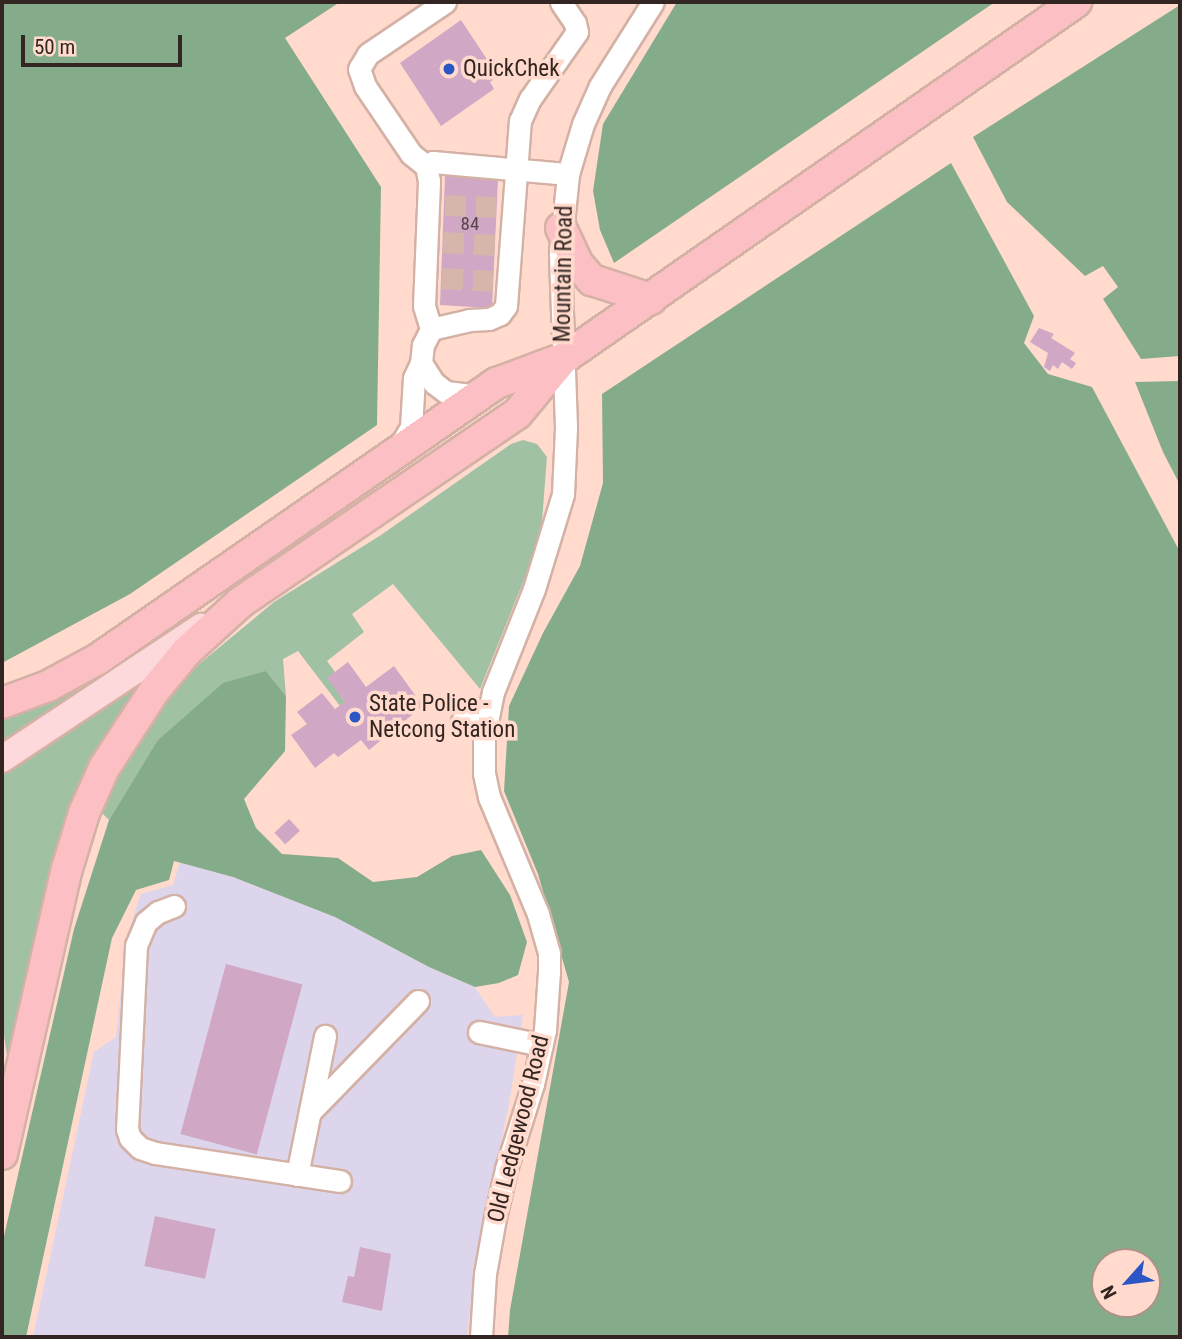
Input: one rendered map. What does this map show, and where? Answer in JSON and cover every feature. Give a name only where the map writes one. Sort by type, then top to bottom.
[{"type":"highway","points":[[2,703],[48,686],[98,659],[497,383],[564,358],[1076,2]]},
{"type":"highway","points":[[561,228],[577,263],[592,279],[651,299]]},
{"type":"highway","points":[[2,1154],[67,869],[84,813],[104,768],[153,691],[186,652],[241,602],[517,414],[564,358]]},
{"type":"main road","points":[[2,759],[241,602]]},
{"type":"street","points":[[391,457],[411,427],[414,378],[421,363],[423,345],[431,329],[424,306],[433,277],[436,205],[426,166],[411,154],[365,86],[359,69],[368,54],[444,2]]},
{"type":"street","points":[[431,329],[495,318],[506,306],[500,281],[504,208],[515,168],[522,115],[577,32],[575,23],[561,2]]},
{"type":"street","name":"Mountain Road","points":[[564,358],[561,228],[569,174],[583,124],[600,86],[653,2]]},
{"type":"street","points":[[426,166],[433,162],[569,174]]},
{"type":"street","name":"Old Ledgewood Road","points":[[481,1337],[485,1274],[495,1218],[542,1045],[549,953],[538,914],[489,797],[484,774],[486,726],[493,692],[534,589],[563,494],[566,427],[564,358]]},
{"type":"street","points":[[421,363],[434,383],[446,393],[477,396]]},
{"type":"street","points":[[462,721],[486,726]]},
{"type":"street","points":[[174,906],[158,912],[146,922],[136,946],[127,1129],[130,1138],[140,1148],[155,1153],[340,1181]]},
{"type":"street","points":[[310,1112],[418,1001]]},
{"type":"street","points":[[479,1032],[542,1045]]},
{"type":"street","points":[[297,1175],[325,1036]]},
{"type":"shaded area","points":[[180,862],[233,877],[335,917],[429,967],[475,987],[495,1017],[523,1015],[509,1104],[475,1265],[467,1337],[33,1337],[94,1052],[116,1037],[127,936],[141,894],[173,885]]},
{"type":"green space","points":[[2,2],[340,2],[285,38],[381,187],[377,425],[130,594],[2,663]]},
{"type":"green space","points":[[677,2],[995,2],[614,263],[600,230],[593,191],[603,124]]},
{"type":"green space","points":[[1180,5],[1180,356],[1141,359],[1103,299],[1118,287],[1103,266],[1085,276],[1007,202],[973,137]]},
{"type":"green space","points":[[951,163],[1034,316],[1024,343],[1048,374],[1092,387],[1180,552],[1180,1337],[508,1337],[510,1310],[569,982],[538,874],[504,791],[509,706],[543,633],[580,566],[603,483],[602,394]]},
{"type":"green space","points":[[1180,381],[1180,485],[1163,452],[1135,382]]},
{"type":"green space","points":[[523,440],[537,444],[547,457],[542,521],[530,565],[480,689],[393,584],[352,614],[364,632],[327,661],[335,672],[328,678],[345,702],[340,706],[298,651],[283,659],[286,696],[266,671],[157,741],[109,820],[100,811],[123,760],[173,688],[204,660],[274,602],[381,535],[511,444]]},
{"type":"green space","points":[[266,671],[286,696],[285,751],[244,799],[256,828],[282,854],[338,858],[373,882],[417,877],[452,856],[481,850],[510,895],[527,942],[518,975],[499,983],[475,987],[429,967],[335,917],[233,877],[174,861],[169,880],[136,890],[112,938],[26,1337],[2,1337],[2,1245],[74,929],[109,820],[157,741],[223,683]]},
{"type":"green space","points":[[137,683],[140,687],[89,769],[7,1056],[2,1022],[2,776]]},
{"type":"green space","points":[[77,691],[2,742],[2,717]]},
{"type":"building","name":"QuickChek","points":[[461,20],[498,76],[490,82],[494,89],[441,126],[400,63]]},
{"type":"building","points":[[448,174],[498,179],[492,307],[440,305],[445,177]]},
{"type":"building","points":[[1039,328],[1054,334],[1051,338],[1075,353],[1070,359],[1076,363],[1072,369],[1062,362],[1058,369],[1053,365],[1050,371],[1044,367],[1048,353],[1030,342]]},
{"type":"building","name":"State Police - Netcong Station","points":[[348,662],[366,687],[394,666],[423,706],[369,750],[361,740],[338,757],[334,753],[315,768],[291,735],[307,724],[297,712],[322,693],[335,709],[345,702],[327,678]]},
{"type":"building","points":[[289,819],[300,831],[285,844],[274,833]]},
{"type":"building","points":[[226,964],[302,984],[257,1154],[180,1134]]},
{"type":"building","points":[[155,1216],[216,1229],[205,1279],[144,1266]]},
{"type":"building","points":[[360,1247],[391,1254],[382,1311],[342,1302],[348,1276],[354,1277]]},
{"type":"tunnel","points":[[445,205],[496,207]]},
{"type":"tunnel","points":[[443,242],[495,245]]},
{"type":"tunnel","points":[[442,278],[493,281]]},
{"type":"place","name":"QuickChek","points":[[449,69]]},
{"type":"place","name":"State Police - Netcong Station","points":[[355,717]]}]
